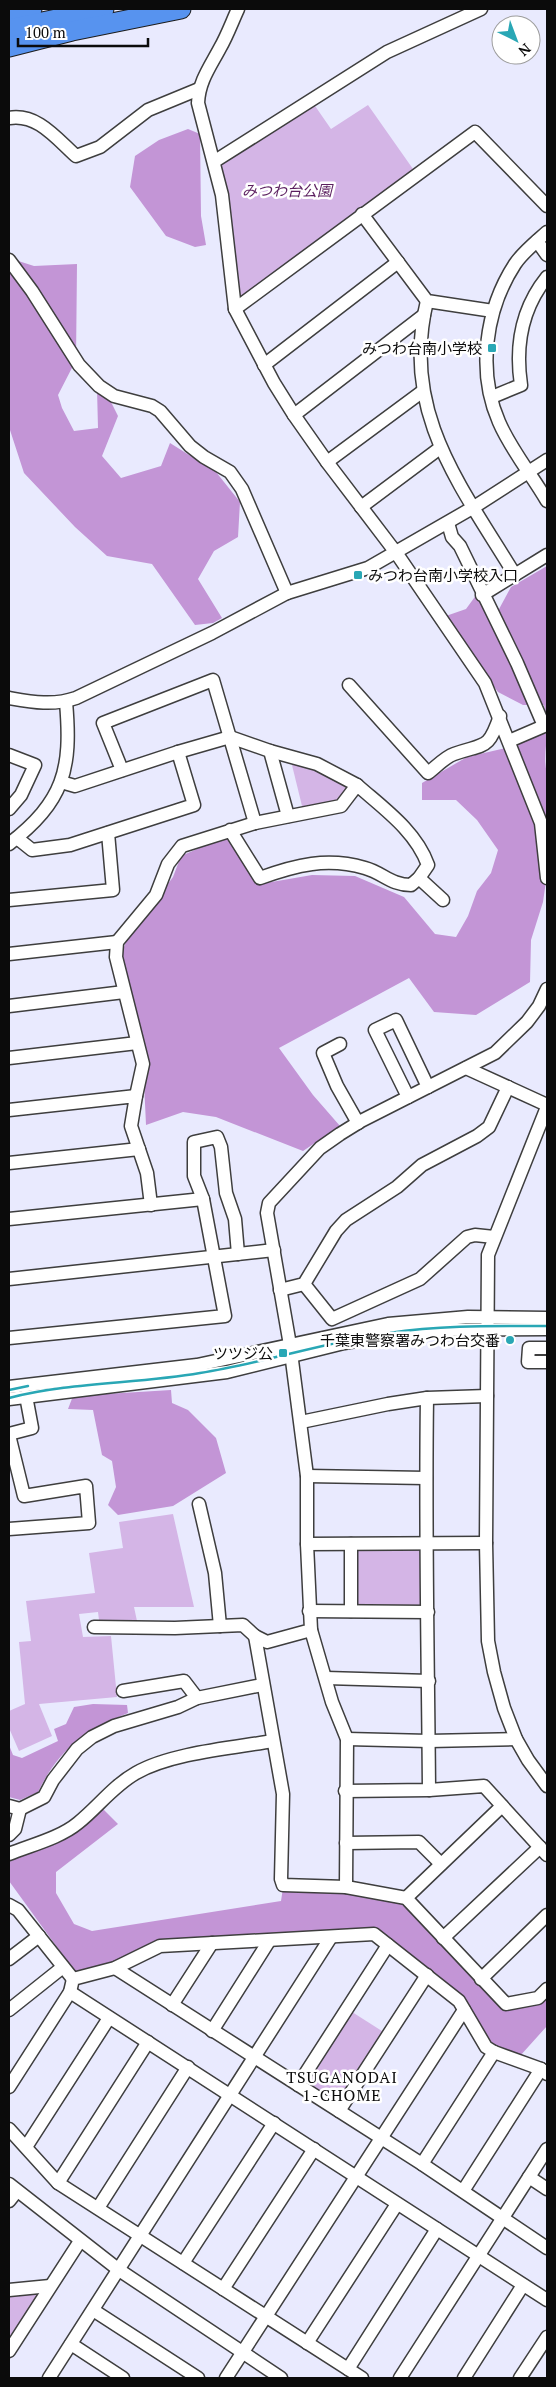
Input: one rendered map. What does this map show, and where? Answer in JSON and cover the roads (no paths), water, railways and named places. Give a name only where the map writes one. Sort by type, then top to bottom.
[{"type":"highway","points":[[9,12],[16,9]]},
{"type":"highway","points":[[9,12],[32,9]]},
{"type":"highway","points":[[9,30],[104,9]]},
{"type":"highway","points":[[9,47],[72,31],[181,9]]},
{"type":"street","points":[[238,9],[199,89],[201,118],[215,161],[222,195],[235,309],[264,365],[294,415],[397,554],[485,683],[536,806],[546,842],[547,878]]},
{"type":"street","points":[[215,161],[387,52],[481,9]]},
{"type":"street","points":[[9,118],[20,117],[39,123],[76,156],[100,147],[148,110],[199,89]]},
{"type":"street","points":[[235,309],[475,132],[547,206]]},
{"type":"street","points":[[362,214],[427,301],[493,311]]},
{"type":"street","points":[[547,232],[515,263],[504,283],[493,311],[486,349],[492,397],[499,422],[547,501]]},
{"type":"street","points":[[537,241],[547,256]]},
{"type":"street","points":[[9,260],[32,290],[79,365],[99,386],[114,396],[152,406],[160,411],[190,446],[204,457],[230,472],[242,489],[287,593]]},
{"type":"street","points":[[264,365],[398,262]]},
{"type":"street","points":[[492,397],[522,384],[518,352],[520,333],[531,301],[547,277]]},
{"type":"street","points":[[427,301],[421,350],[423,391],[433,431],[457,482],[515,575]]},
{"type":"street","points":[[294,415],[424,314]]},
{"type":"street","points":[[327,462],[423,391]]},
{"type":"street","points":[[361,507],[440,448]]},
{"type":"street","points":[[9,698],[36,703],[66,702],[212,633],[287,593],[357,572],[397,554],[474,508],[547,460]]},
{"type":"street","points":[[448,523],[452,537],[460,546],[482,595],[517,663],[544,726],[509,741]]},
{"type":"street","points":[[482,595],[547,555]]},
{"type":"street","points":[[122,770],[103,723],[213,680],[255,823]]},
{"type":"street","points":[[349,685],[428,773],[452,755],[482,746],[492,738],[500,716]]},
{"type":"street","points":[[66,702],[68,752],[61,782],[55,796],[36,822],[13,841],[32,850],[70,846],[194,805],[178,752]]},
{"type":"street","points":[[61,782],[75,786],[230,737],[270,751],[317,764],[357,785],[402,826],[423,849],[428,865],[419,878],[411,885],[398,885],[366,868],[328,862],[297,865],[260,878],[230,830]]},
{"type":"street","points":[[270,751],[288,816]]},
{"type":"street","points":[[9,755],[35,765],[21,796],[9,809]]},
{"type":"street","points":[[151,1205],[148,1173],[131,1126],[143,1064],[116,957],[117,942],[156,895],[168,864],[182,846],[255,823],[341,806],[357,785]]},
{"type":"street","points":[[9,900],[113,890],[108,833]]},
{"type":"street","points":[[419,878],[442,900]]},
{"type":"street","points":[[9,954],[117,942]]},
{"type":"street","points":[[346,1887],[345,1791],[347,1739],[332,1702],[311,1630],[307,1544],[307,1476],[301,1422],[267,1213],[269,1203],[320,1148],[358,1123],[495,1054],[514,1037],[539,1006],[547,989]]},
{"type":"street","points":[[9,1006],[124,992]]},
{"type":"street","points":[[408,1097],[375,1030],[396,1020],[428,1087]]},
{"type":"street","points":[[9,1058],[138,1043]]},
{"type":"street","points":[[340,1044],[324,1053],[337,1086],[358,1123]]},
{"type":"street","points":[[466,1068],[547,1106],[488,1255],[486,1543],[488,1641],[504,1708],[516,1739],[528,1760],[547,1786]]},
{"type":"street","points":[[280,1290],[304,1284],[336,1231],[346,1220],[397,1187],[422,1164],[489,1128],[508,1087]]},
{"type":"street","points":[[9,1110],[136,1096]]},
{"type":"street","points":[[9,1338],[225,1316],[203,1199],[194,1176],[194,1142],[217,1138],[221,1147],[226,1193],[235,1219],[238,1254]]},
{"type":"street","points":[[9,1163],[138,1149]]},
{"type":"street","points":[[9,1219],[203,1199]]},
{"type":"street","points":[[304,1284],[332,1319],[420,1279],[467,1237],[475,1235],[494,1237]]},
{"type":"street","points":[[9,1279],[274,1250]]},
{"type":"street","points":[[9,1388],[197,1365],[390,1335],[547,1318]]},
{"type":"street","points":[[487,1323],[547,1329]]},
{"type":"street","points":[[547,1348],[529,1348],[528,1362],[547,1362]]},
{"type":"street","points":[[9,1399],[227,1372],[290,1351]]},
{"type":"street","points":[[9,1529],[89,1523],[86,1486],[24,1496],[9,1434],[32,1428],[26,1396]]},
{"type":"street","points":[[301,1422],[427,1398],[488,1396]]},
{"type":"street","points":[[427,1398],[425,1544],[428,1612],[429,1790]]},
{"type":"street","points":[[307,1476],[426,1478]]},
{"type":"street","points":[[200,1504],[215,1573],[220,1626]]},
{"type":"street","points":[[307,1544],[486,1543]]},
{"type":"street","points":[[351,1544],[351,1611]]},
{"type":"street","points":[[309,1611],[428,1612]]},
{"type":"street","points":[[94,1627],[243,1625],[255,1636],[267,1642],[311,1630]]},
{"type":"street","points":[[255,1636],[283,1794],[280,1834],[281,1879],[283,1885],[346,1887],[406,1898],[506,2004],[538,1998],[547,1989]]},
{"type":"street","points":[[326,1678],[429,1681]]},
{"type":"street","points":[[123,1691],[184,1681],[197,1698]]},
{"type":"street","points":[[9,1835],[15,1829],[14,1807],[44,1797],[66,1762],[77,1749],[92,1737],[114,1726],[178,1707],[197,1698],[262,1684]]},
{"type":"street","points":[[347,1739],[429,1741],[516,1739]]},
{"type":"street","points":[[9,1854],[60,1834],[77,1824],[111,1791],[136,1773],[152,1766],[177,1758],[273,1741]]},
{"type":"street","points":[[345,1791],[429,1790],[484,1786],[544,1851],[443,1938]]},
{"type":"street","points":[[406,1898],[502,1806]]},
{"type":"street","points":[[346,1843],[419,1842],[441,1864]]},
{"type":"street","points":[[9,1906],[18,1910],[73,1979]]},
{"type":"street","points":[[481,1979],[547,1915]]},
{"type":"street","points":[[73,1979],[115,1968],[160,1946],[374,1934],[459,2001],[481,2041],[494,2052],[544,2071],[463,2191]]},
{"type":"street","points":[[9,1959],[39,1936]]},
{"type":"street","points":[[49,2378],[331,1937]]},
{"type":"street","points":[[212,2031],[269,1941]]},
{"type":"street","points":[[172,2005],[212,1944]]},
{"type":"street","points":[[298,2085],[388,1945]]},
{"type":"street","points":[[9,2010],[63,1967]]},
{"type":"street","points":[[115,1968],[422,2164],[547,2248]]},
{"type":"street","points":[[339,2112],[426,1975]]},
{"type":"street","points":[[9,2087],[70,1992],[73,1979]]},
{"type":"street","points":[[70,1992],[547,2300]]},
{"type":"street","points":[[226,2378],[464,2010]]},
{"type":"street","points":[[26,2147],[109,2018]]},
{"type":"street","points":[[58,2183],[148,2042]]},
{"type":"street","points":[[422,2164],[494,2052]]},
{"type":"street","points":[[98,2208],[188,2068]]},
{"type":"street","points":[[184,2263],[274,2123]]},
{"type":"street","points":[[9,2128],[58,2183],[362,2378]]},
{"type":"street","points":[[224,2289],[314,2149]]},
{"type":"street","points":[[400,2378],[547,2149]]},
{"type":"street","points":[[529,2177],[547,2189]]},
{"type":"street","points":[[9,2201],[13,2188],[119,2270],[281,2378]]},
{"type":"street","points":[[307,2343],[397,2204]]},
{"type":"street","points":[[348,2369],[437,2229]]},
{"type":"street","points":[[9,2351],[80,2241]]},
{"type":"street","points":[[464,2378],[523,2284]]},
{"type":"street","points":[[9,2290],[50,2286]]},
{"type":"street","points":[[92,2310],[198,2378]]},
{"type":"street","points":[[520,2378],[547,2337]]},
{"type":"street","points":[[71,2344],[123,2378]]},
{"type":"railway","points":[[9,1398],[56,1389],[176,1377],[224,1369],[341,1342],[409,1330],[448,1327],[547,1326]]},
{"type":"railway","points":[[9,1390],[28,1386]]},
{"type":"place","name":"みつわ台南小学校","points":[[492,348]]},
{"type":"place","name":"みつわ台南小学校入口","points":[[358,575]]},
{"type":"place","name":"千葉東警察署みつわ台交番","points":[[510,1340]]},
{"type":"place","name":"ツツジ公","points":[[283,1353]]},
{"type":"district","name":"TSUGANODAI 1-CHOME","points":[[342,2086]]},
{"type":"park label","name":"みつわ台公園","points":[[287,190]]}]
